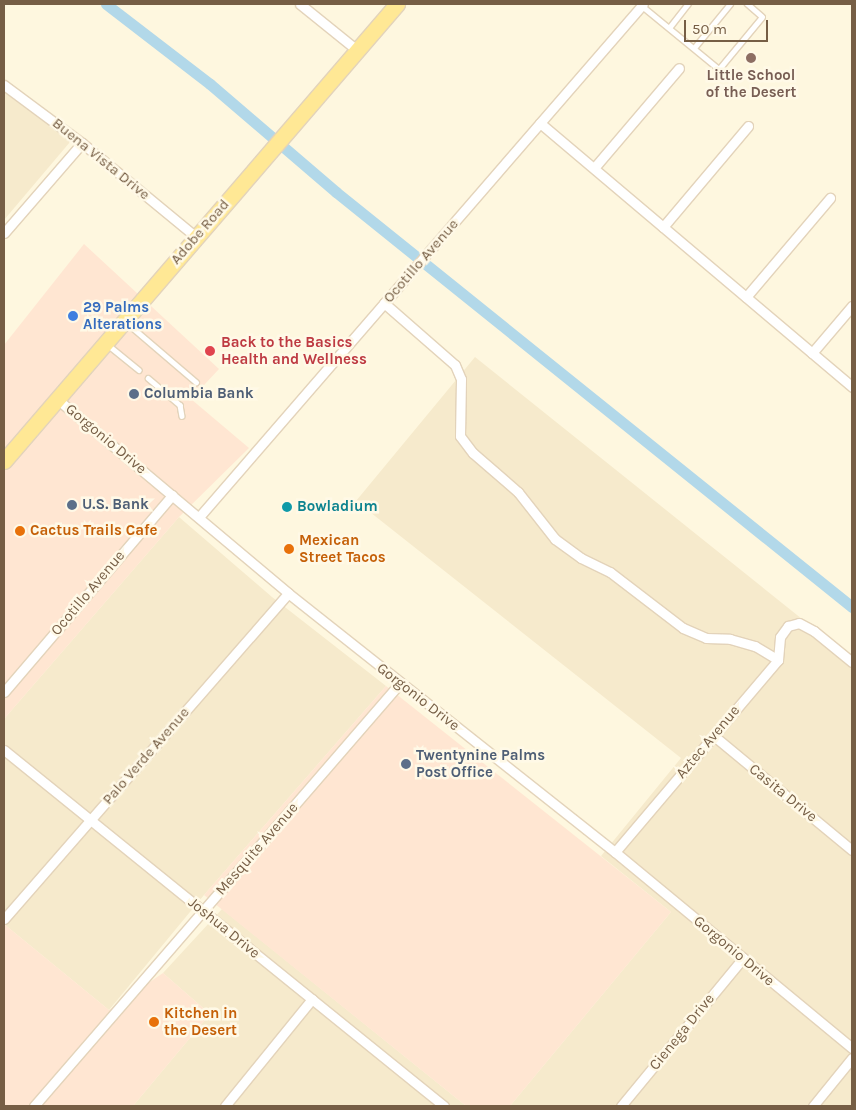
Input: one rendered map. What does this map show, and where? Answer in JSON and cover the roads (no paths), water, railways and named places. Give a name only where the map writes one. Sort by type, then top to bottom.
[{"type":"main road","name":"Adobe Road","points":[[4,461],[396,4]]},
{"type":"street","points":[[300,4],[357,50]]},
{"type":"street","name":"Ocotillo Avenue","points":[[199,517],[641,4]]},
{"type":"street","points":[[594,168],[680,68]]},
{"type":"street","name":"Buena Vista Drive","points":[[4,85],[82,143],[196,237]]},
{"type":"street","points":[[540,122],[852,387]]},
{"type":"street","points":[[663,227],[748,126]]},
{"type":"street","points":[[4,233],[82,143]]},
{"type":"street","points":[[746,297],[830,198]]},
{"type":"street","points":[[384,303],[455,366],[461,379],[460,436],[473,453],[518,492],[555,539],[581,558],[610,572],[682,628],[706,638],[730,639],[756,646],[778,660],[780,637],[788,626],[798,623],[814,631],[852,662]]},
{"type":"street","points":[[812,353],[852,306]]},
{"type":"street","name":"Gorgonio Drive","points":[[57,399],[288,593],[615,852],[852,1048]]},
{"type":"street","name":"Ocotillo Avenue","points":[[4,692],[172,495]]},
{"type":"street","name":"Palo Verde Avenue","points":[[4,919],[288,593]]},
{"type":"street","name":"Aztec Avenue","points":[[615,852],[778,660]]},
{"type":"street","name":"Mesquite Avenue","points":[[34,1106],[400,683]]},
{"type":"street","name":"Casita Drive","points":[[714,736],[852,850]]},
{"type":"street","name":"Joshua Drive","points":[[4,750],[444,1106]]},
{"type":"street","name":"Cienega Drive","points":[[621,1106],[743,958]]},
{"type":"street","points":[[225,1106],[312,999]]},
{"type":"street","points":[[813,1106],[852,1058]]},
{"type":"lane","points":[[641,4],[719,69],[762,17],[747,4]]},
{"type":"lane","points":[[669,28],[688,4]]},
{"type":"lane","points":[[694,48],[730,4]]},
{"type":"lane","points":[[124,321],[196,382]]},
{"type":"lane","points":[[105,342],[139,370]]},
{"type":"lane","points":[[148,378],[180,405],[182,416]]},
{"type":"waterway","points":[[106,4],[210,84],[336,192],[852,607]]},
{"type":"place","name":"Little School of the Desert","points":[[751,58]]},
{"type":"place","name":"29 Palms Alterations","points":[[73,316]]},
{"type":"place","name":"Back to the Basics Health and Wellness","points":[[210,351]]},
{"type":"place","name":"Columbia Bank","points":[[134,394]]},
{"type":"place","name":"U.S. Bank","points":[[72,505]]},
{"type":"place","name":"Bowladium","points":[[287,507]]},
{"type":"place","name":"Cactus Trails Cafe","points":[[20,531]]},
{"type":"place","name":"Mexican Street Tacos","points":[[289,549]]},
{"type":"place","name":"Twentynine Palms Post Office","points":[[406,764]]},
{"type":"place","name":"Kitchen in the Desert","points":[[154,1022]]}]
